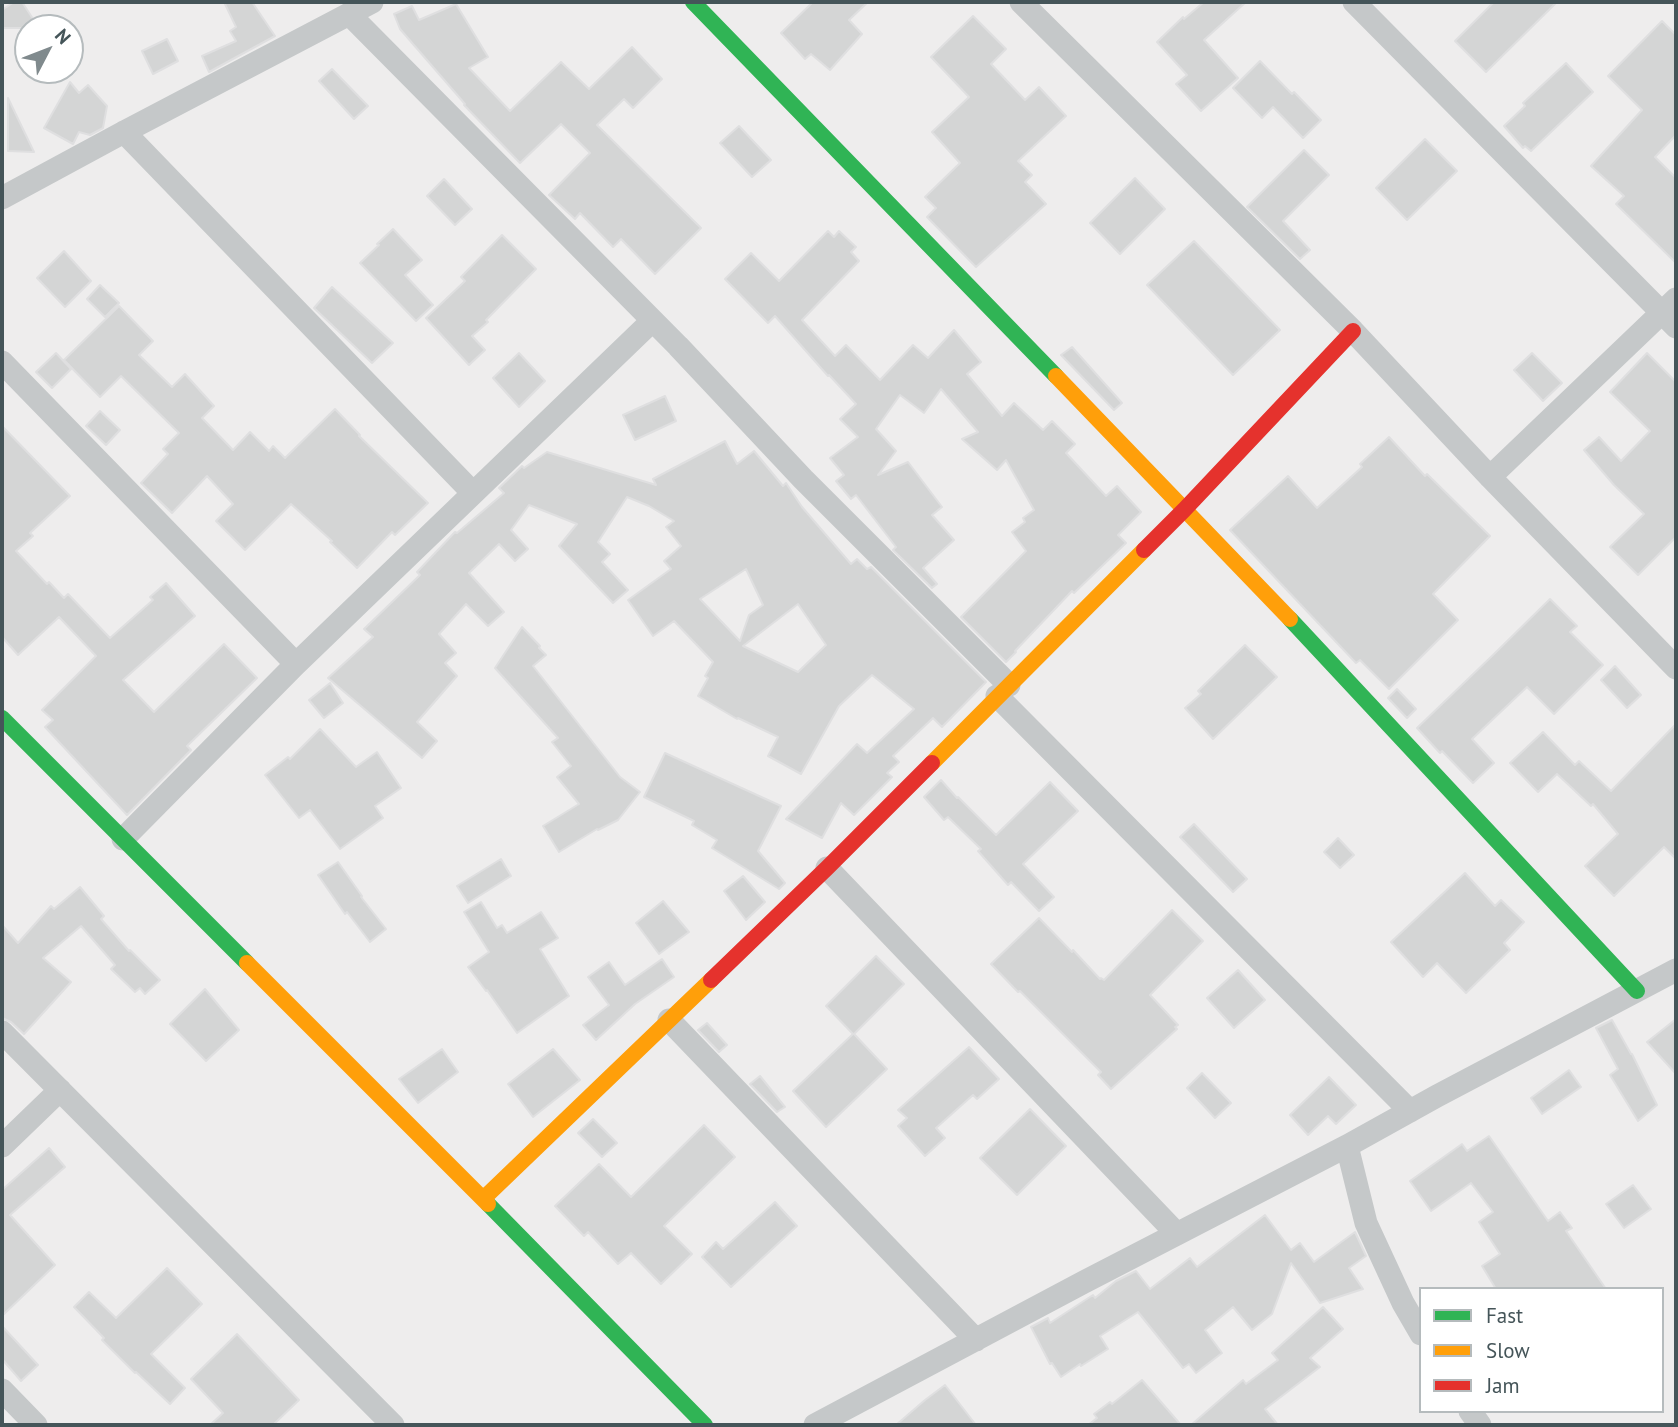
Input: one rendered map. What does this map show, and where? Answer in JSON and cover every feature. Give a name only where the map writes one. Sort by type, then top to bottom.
[{"type":"street","points":[[2,198],[372,2]]},
{"type":"street","points":[[693,2],[1271,599],[1637,991]]},
{"type":"street","points":[[1021,2],[1353,331],[1490,477],[1676,668]]},
{"type":"street","points":[[1354,2],[1671,313],[1490,477]]},
{"type":"street","points":[[349,14],[652,321],[1003,690],[1410,1111]]},
{"type":"street","points":[[124,132],[473,493]]},
{"type":"street","points":[[123,839],[296,664],[652,321]]},
{"type":"street","points":[[484,1199],[827,868],[1184,510],[1353,331]]},
{"type":"street","points":[[2,362],[296,664]]},
{"type":"street","points":[[2,718],[484,1199],[705,1425]]},
{"type":"street","points":[[827,868],[1178,1234]]},
{"type":"street","points":[[815,1425],[1676,970]]},
{"type":"street","points":[[669,1020],[976,1340]]},
{"type":"street","points":[[2,1032],[393,1425]]},
{"type":"street","points":[[2,1146],[60,1090]]},
{"type":"street","points":[[1347,1146],[1366,1223],[1403,1303],[1419,1331]]},
{"type":"street","points":[[2,1390],[36,1425]]},
{"type":"building","points":[[14,2],[22,2],[30,14],[14,14],[14,28],[2,28],[2,10]]},
{"type":"building","points":[[224,2],[252,2],[275,36],[209,72],[202,56],[236,41],[230,31],[236,27]]},
{"type":"building","points":[[813,2],[868,2],[849,20],[862,34],[830,70],[811,54],[805,59],[781,33]]},
{"type":"building","points":[[1204,2],[1246,2],[1204,40],[1238,78],[1201,111],[1176,84],[1187,75],[1157,42],[1183,17],[1184,19]]},
{"type":"building","points":[[1494,2],[1557,2],[1486,72],[1455,41]]},
{"type":"building","points":[[456,4],[488,57],[469,68],[510,111],[561,62],[589,89],[632,47],[662,79],[633,108],[624,99],[597,125],[701,228],[655,274],[621,239],[613,247],[580,213],[575,219],[549,195],[590,153],[561,124],[520,163],[464,105],[400,29],[394,14],[412,6],[419,20]]},
{"type":"building","points":[[973,16],[1006,49],[991,64],[1025,100],[1039,87],[1066,116],[1018,161],[1032,175],[1025,182],[1046,204],[976,267],[927,217],[936,208],[925,197],[960,163],[932,132],[969,97],[931,57]]},
{"type":"building","points":[[1662,21],[1676,35],[1676,135],[1655,157],[1676,178],[1676,263],[1616,204],[1624,196],[1591,166],[1642,110],[1608,76]]},
{"type":"building","points":[[167,39],[178,61],[153,74],[142,51]]},
{"type":"building","points":[[1260,61],[1321,120],[1303,138],[1273,107],[1262,118],[1233,88]]},
{"type":"building","points":[[1566,63],[1593,92],[1531,151],[1525,146],[1523,148],[1504,126],[1525,106],[1523,103]]},
{"type":"building","points":[[332,69],[368,106],[354,119],[319,81]]},
{"type":"building","points":[[69,84],[79,93],[88,85],[107,106],[103,128],[90,135],[79,132],[73,144],[44,128]]},
{"type":"building","points":[[8,98],[34,152],[8,151]]},
{"type":"building","points":[[739,126],[771,160],[752,177],[720,143]]},
{"type":"building","points":[[1425,139],[1457,171],[1407,220],[1376,188]]},
{"type":"building","points":[[1304,150],[1329,175],[1283,221],[1310,250],[1300,259],[1247,207]]},
{"type":"building","points":[[1135,178],[1165,209],[1120,254],[1090,223]]},
{"type":"building","points":[[444,179],[472,209],[455,225],[427,196]]},
{"type":"building","points":[[393,229],[422,260],[405,275],[433,305],[416,321],[360,263]]},
{"type":"building","points":[[828,231],[834,237],[839,231],[856,247],[851,252],[859,261],[802,320],[835,356],[846,345],[880,380],[913,345],[928,358],[954,330],[981,362],[967,374],[1002,416],[1014,403],[1043,430],[1052,421],[1075,444],[1066,453],[1106,496],[1117,486],[1141,512],[1118,535],[1126,543],[1074,593],[1072,591],[1006,662],[961,617],[1026,551],[1012,532],[1025,522],[1023,518],[1034,510],[1006,460],[997,470],[962,439],[978,432],[941,389],[924,413],[900,395],[876,429],[896,451],[878,475],[908,462],[942,507],[932,515],[954,540],[923,568],[937,584],[932,588],[893,550],[896,547],[856,495],[851,499],[836,481],[844,475],[830,458],[858,437],[840,419],[856,404],[775,316],[768,323],[725,279],[751,253],[779,281]]},
{"type":"building","points":[[502,235],[536,269],[472,336],[485,350],[469,365],[426,318],[465,281],[461,277]]},
{"type":"building","points":[[1194,241],[1280,330],[1233,375],[1147,285]]},
{"type":"building","points":[[64,251],[91,281],[65,307],[37,278]]},
{"type":"building","points":[[100,285],[119,303],[105,317],[87,299]]},
{"type":"building","points":[[332,287],[393,343],[372,363],[314,308]]},
{"type":"building","points":[[119,306],[153,341],[139,355],[172,387],[185,374],[214,406],[202,418],[233,450],[250,432],[269,451],[273,446],[285,458],[335,409],[428,503],[395,535],[392,532],[357,568],[291,504],[245,550],[216,521],[233,504],[207,476],[172,513],[141,483],[168,454],[163,449],[179,433],[121,376],[100,397],[64,360]]},
{"type":"building","points":[[1072,347],[1122,403],[1114,410],[1061,355]]},
{"type":"building","points":[[56,353],[71,369],[52,388],[36,372]]},
{"type":"building","points":[[519,353],[545,381],[519,407],[493,378]]},
{"type":"building","points":[[1532,353],[1562,383],[1543,401],[1514,370]]},
{"type":"building","points":[[1647,353],[1676,382],[1676,537],[1638,575],[1610,547],[1644,514],[1584,450],[1599,437],[1621,461],[1650,431],[1610,392]]},
{"type":"building","points":[[665,396],[676,421],[635,440],[623,415]]},
{"type":"building","points":[[100,411],[120,430],[106,445],[86,426]]},
{"type":"building","points":[[2,426],[70,496],[30,533],[33,536],[16,551],[47,584],[49,582],[64,598],[68,594],[110,638],[153,600],[150,597],[166,583],[195,616],[123,680],[154,712],[224,644],[257,678],[187,746],[191,750],[127,815],[45,727],[53,720],[42,710],[96,656],[59,617],[18,655],[2,637]]},
{"type":"building","points":[[1389,437],[1425,476],[1427,474],[1490,536],[1433,594],[1458,620],[1389,689],[1360,660],[1356,663],[1230,530],[1288,476],[1317,508],[1362,467],[1360,464]]},
{"type":"building","points":[[725,441],[737,464],[754,451],[783,486],[786,483],[802,507],[851,564],[857,559],[867,569],[871,567],[986,682],[942,727],[933,718],[893,756],[899,762],[887,773],[892,777],[854,815],[841,803],[822,838],[786,819],[857,744],[867,753],[914,709],[872,675],[839,706],[801,774],[768,756],[778,737],[737,719],[698,696],[713,662],[674,621],[653,636],[628,600],[671,569],[664,561],[681,546],[666,527],[674,521],[627,497],[598,542],[610,554],[602,562],[628,590],[613,603],[559,546],[577,524],[529,505],[511,530],[528,549],[515,561],[499,544],[469,573],[504,612],[488,626],[466,604],[439,634],[456,653],[445,663],[457,676],[417,722],[437,741],[422,758],[328,678],[373,637],[364,629],[420,575],[417,572],[455,532],[504,493],[499,488],[522,466],[524,468],[547,452],[656,485],[653,479]],"holes":[[[746,569],[763,605],[749,615],[740,641],[700,599]],[[798,604],[826,645],[798,672],[743,646]]]},
{"type":"building","points":[[1550,599],[1577,626],[1570,632],[1603,665],[1554,714],[1527,687],[1472,739],[1494,763],[1473,783],[1417,728]]},
{"type":"building","points":[[522,627],[546,655],[533,666],[620,777],[640,792],[618,820],[597,829],[559,852],[543,826],[579,804],[557,777],[571,766],[552,742],[558,738],[495,668]]},
{"type":"building","points":[[1245,645],[1277,677],[1213,739],[1185,708],[1201,694],[1198,691]]},
{"type":"building","points":[[1615,666],[1641,695],[1627,708],[1601,680]]},
{"type":"building","points":[[330,683],[343,703],[324,718],[309,700]]},
{"type":"building","points":[[1397,689],[1416,709],[1407,718],[1388,698]]},
{"type":"building","points":[[1676,724],[1676,859],[1664,847],[1614,896],[1585,866],[1618,834],[1593,804],[1591,806],[1557,774],[1538,792],[1510,763],[1543,732],[1575,765],[1579,761],[1611,791]]},
{"type":"building","points":[[320,729],[356,767],[377,752],[401,788],[375,806],[383,818],[340,849],[310,810],[299,818],[265,775],[288,757],[290,759]]},
{"type":"building","points":[[665,753],[781,806],[758,851],[785,883],[779,889],[712,848],[717,840],[692,825],[694,821],[644,797]]},
{"type":"building","points":[[941,780],[996,835],[1050,782],[1078,811],[1023,864],[1054,897],[1039,911],[1011,882],[1008,885],[978,851],[981,849],[948,817],[944,820],[924,797]]},
{"type":"building","points":[[1194,824],[1247,879],[1233,892],[1180,837]]},
{"type":"building","points":[[1338,838],[1354,855],[1340,868],[1324,852]]},
{"type":"building","points":[[501,859],[511,876],[468,903],[457,886]]},
{"type":"building","points":[[338,862],[386,929],[370,942],[347,912],[345,914],[318,875]]},
{"type":"building","points":[[1465,873],[1495,906],[1501,900],[1524,922],[1504,943],[1510,950],[1466,993],[1437,963],[1423,977],[1391,942]]},
{"type":"building","points":[[743,876],[765,902],[746,920],[724,891]]},
{"type":"building","points":[[80,887],[104,916],[101,919],[129,951],[160,980],[145,994],[140,988],[135,992],[111,969],[115,965],[81,926],[43,958],[71,982],[24,1034],[2,1018],[2,925],[18,943],[51,906],[54,909]]},
{"type":"building","points":[[663,901],[689,932],[659,954],[636,923]]},
{"type":"building","points":[[481,902],[497,928],[502,925],[507,933],[541,912],[558,938],[540,949],[569,996],[517,1033],[468,967],[489,952],[464,912]]},
{"type":"building","points":[[1172,910],[1203,941],[1150,995],[1178,1025],[1175,1027],[1177,1029],[1111,1089],[1098,1075],[1101,1072],[991,964],[1039,918],[1104,980]]},
{"type":"building","points":[[876,956],[904,984],[854,1034],[887,1069],[826,1127],[793,1091],[853,1034],[826,1006]]},
{"type":"building","points":[[662,959],[674,977],[635,1004],[596,1040],[583,1025],[609,1005],[588,977],[609,962],[625,985]]},
{"type":"building","points":[[1238,970],[1265,1000],[1234,1028],[1207,998]]},
{"type":"building","points":[[205,989],[239,1030],[206,1061],[170,1024]]},
{"type":"building","points":[[1676,1019],[1676,1074],[1647,1042]]},
{"type":"building","points":[[1612,1020],[1657,1105],[1638,1121],[1610,1075],[1618,1069],[1596,1028]]},
{"type":"building","points":[[707,1023],[727,1045],[719,1052],[698,1030]]},
{"type":"building","points":[[969,1047],[999,1079],[977,1099],[973,1095],[936,1128],[945,1138],[925,1156],[898,1126],[907,1118],[898,1110]]},
{"type":"building","points":[[442,1049],[458,1072],[418,1103],[399,1079]]},
{"type":"building","points":[[553,1049],[580,1080],[533,1117],[508,1084]]},
{"type":"building","points":[[1569,1070],[1581,1087],[1542,1114],[1531,1098]]},
{"type":"building","points":[[1202,1073],[1231,1103],[1215,1118],[1187,1088]]},
{"type":"building","points":[[760,1076],[785,1107],[777,1112],[750,1084]]},
{"type":"building","points":[[1329,1077],[1356,1105],[1336,1124],[1328,1116],[1308,1135],[1290,1115]]},
{"type":"building","points":[[1030,1109],[1066,1146],[1017,1195],[980,1158]]},
{"type":"building","points":[[593,1119],[617,1143],[602,1157],[578,1133]]},
{"type":"building","points":[[704,1125],[735,1157],[664,1226],[692,1254],[661,1284],[631,1253],[618,1264],[588,1232],[584,1236],[555,1206],[599,1164],[631,1197]]},
{"type":"building","points":[[1489,1136],[1548,1221],[1560,1212],[1572,1228],[1566,1231],[1605,1287],[1495,1287],[1482,1266],[1500,1254],[1479,1222],[1493,1212],[1471,1183],[1431,1211],[1410,1181],[1462,1144],[1467,1151]]},
{"type":"building","points":[[49,1148],[65,1167],[10,1215],[55,1265],[2,1316],[2,1190]]},
{"type":"building","points":[[1633,1185],[1651,1209],[1624,1228],[1606,1204]]},
{"type":"building","points":[[775,1202],[797,1226],[731,1287],[702,1257],[716,1242],[723,1249]]},
{"type":"building","points":[[1265,1215],[1291,1250],[1300,1243],[1314,1262],[1355,1232],[1366,1256],[1349,1268],[1363,1289],[1320,1303],[1291,1263],[1272,1314],[1252,1330],[1233,1307],[1205,1330],[1222,1353],[1196,1373],[1189,1364],[1183,1368],[1138,1312],[1100,1336],[1108,1349],[1081,1366],[1080,1364],[1061,1377],[1052,1363],[1050,1364],[1031,1327],[1048,1318],[1050,1323],[1136,1271],[1150,1289],[1190,1258],[1197,1267]]},
{"type":"building","points":[[167,1268],[202,1304],[151,1354],[185,1388],[170,1404],[102,1340],[104,1338],[74,1307],[89,1292],[116,1318]]},
{"type":"building","points":[[1323,1307],[1343,1329],[1310,1358],[1320,1367],[1265,1409],[1278,1425],[1191,1425],[1243,1380],[1246,1384],[1278,1360],[1272,1353]]},
{"type":"building","points":[[2,1326],[38,1365],[21,1381],[2,1359]]},
{"type":"building","points":[[237,1334],[299,1400],[273,1425],[210,1425],[223,1413],[191,1379]]},
{"type":"building","points":[[1142,1380],[1181,1425],[1088,1425],[1097,1418],[1094,1414],[1110,1402],[1112,1404]]},
{"type":"building","points":[[945,1385],[976,1425],[896,1425],[925,1400]]},
{"type":"traffic: fast","points":[[693,2],[1056,376]]},
{"type":"traffic: fast","points":[[1290,619],[1637,991]]},
{"type":"traffic: fast","points":[[2,718],[247,963]]},
{"type":"traffic: fast","points":[[488,1204],[705,1425]]},
{"type":"traffic: slow","points":[[1056,376],[1290,619]]},
{"type":"traffic: slow","points":[[932,763],[1144,550]]},
{"type":"traffic: slow","points":[[247,963],[488,1204]]},
{"type":"traffic: slow","points":[[483,1199],[711,980]]},
{"type":"traffic: jam","points":[[1144,550],[1353,331]]},
{"type":"traffic: jam","points":[[711,980],[932,763]]}]
